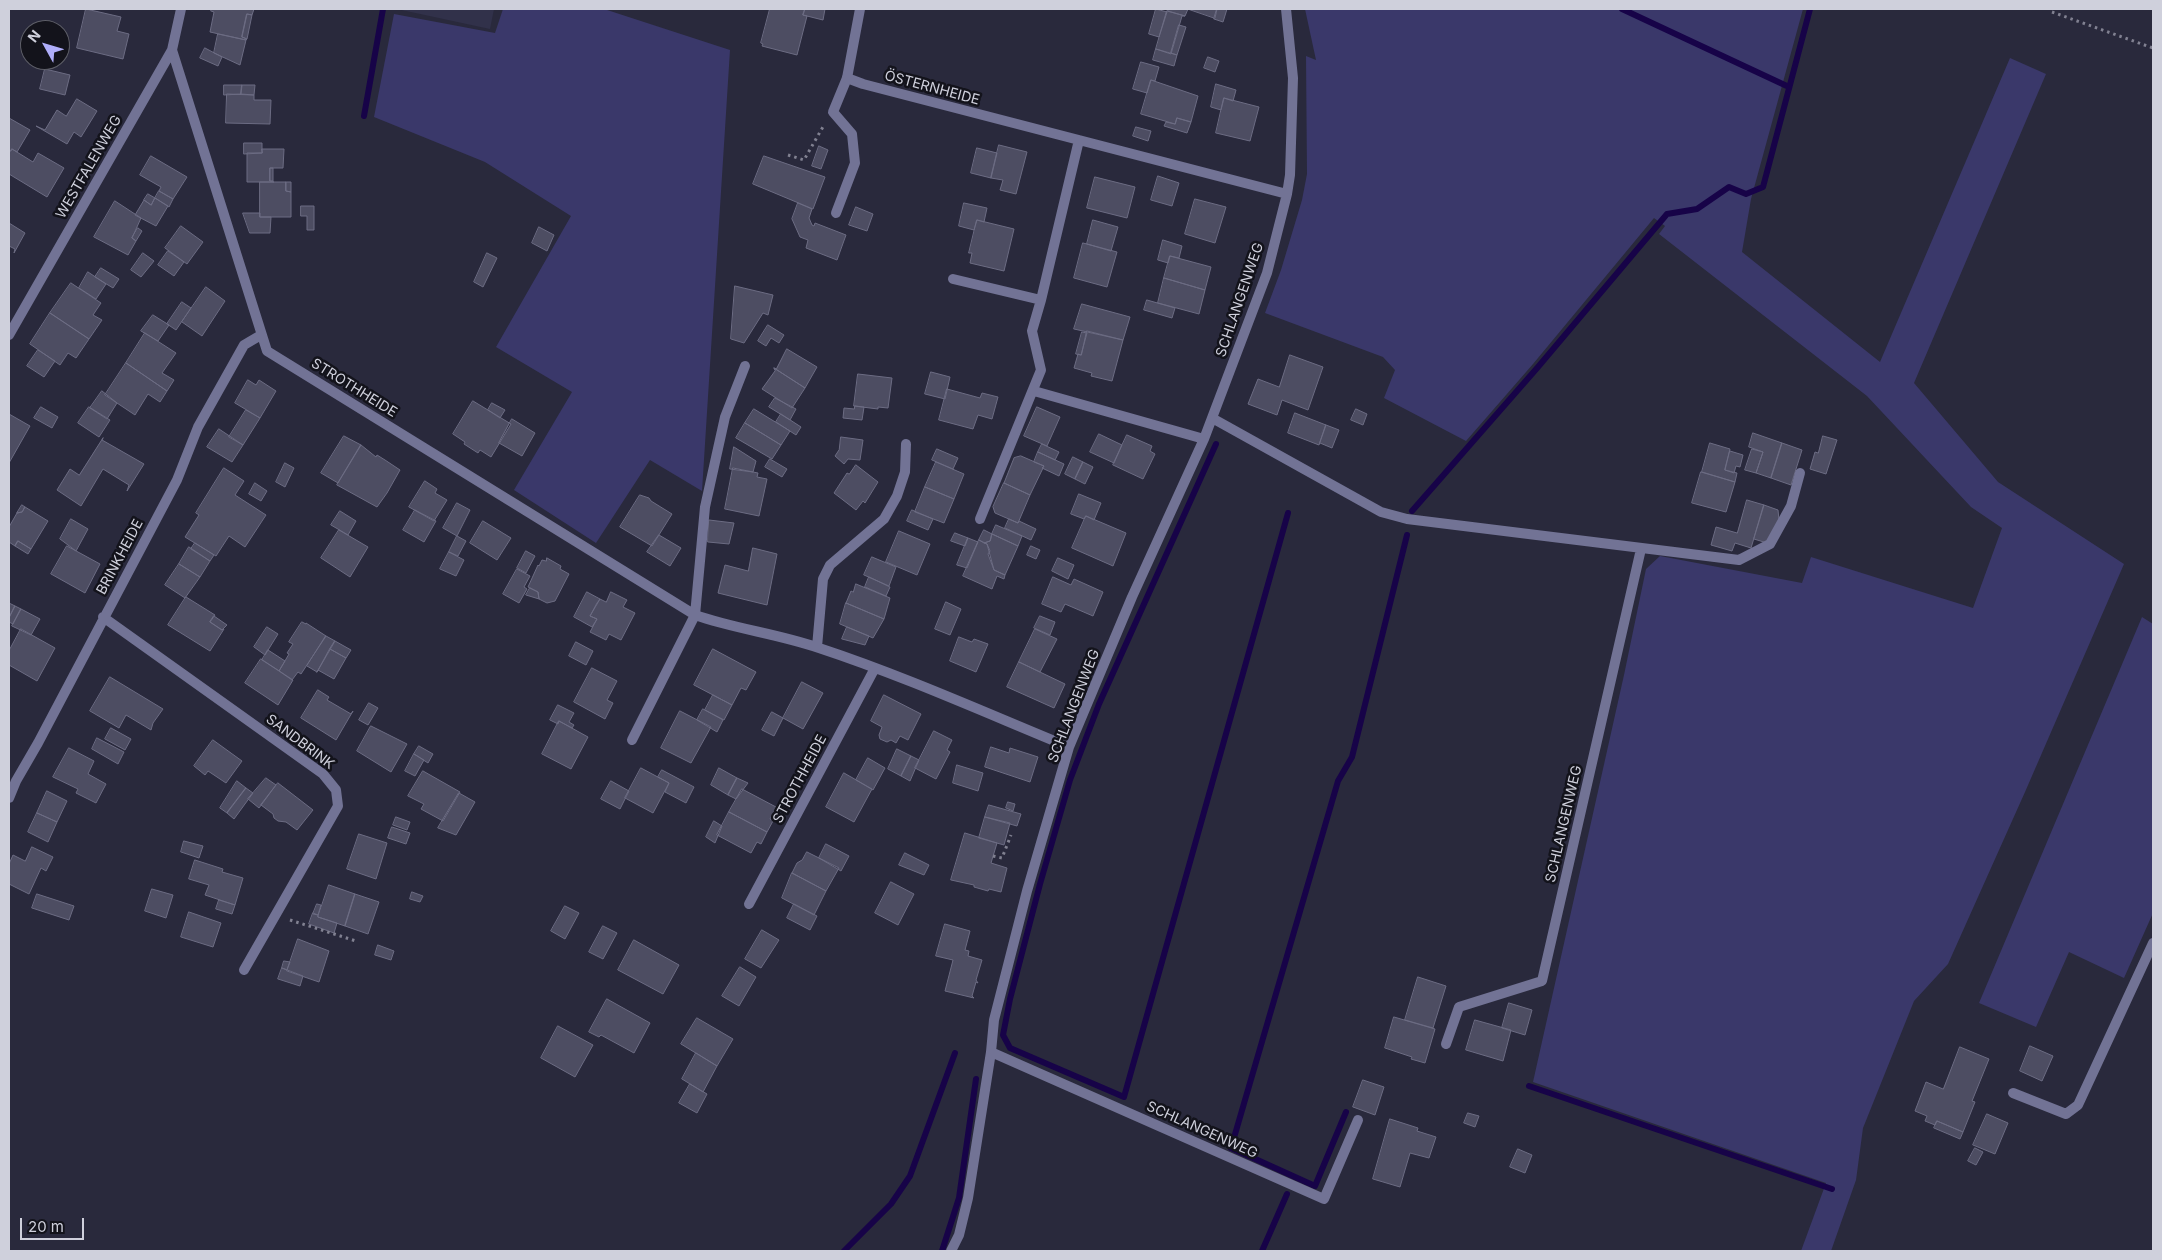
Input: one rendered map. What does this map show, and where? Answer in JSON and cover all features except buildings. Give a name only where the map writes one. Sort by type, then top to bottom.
[{"type":"street","name":"WESTFALENWEG","points":[[9,335],[172,50],[181,9]]},
{"type":"street","points":[[836,213],[855,163],[852,134],[833,112],[847,78],[860,9]]},
{"type":"street","name":"SCHLANGENWEG","points":[[951,1251],[959,1234],[968,1198],[998,1002],[1027,891],[1069,747],[1132,597],[1204,439],[1267,273],[1290,175],[1293,78],[1286,9]]},
{"type":"street","name":"STROTHHEIDE","points":[[172,50],[267,350],[694,615],[817,647],[875,668],[1069,747]]},
{"type":"street","name":"ÖSTERNHEIDE","points":[[847,78],[863,84],[1287,194]]},
{"type":"street","points":[[980,519],[1041,370],[1032,331],[1079,140]]},
{"type":"street","points":[[954,279],[1041,300]]},
{"type":"street","name":"BRINKHEIDE","points":[[9,798],[16,780],[38,743],[177,480],[198,428],[244,345],[261,336]]},
{"type":"street","points":[[632,740],[694,615],[705,507],[724,417],[745,366]]},
{"type":"street","points":[[1034,391],[1204,439]]},
{"type":"street","points":[[1212,418],[1381,512],[1407,519],[1739,560],[1770,544],[1791,506],[1800,473]]},
{"type":"street","points":[[817,647],[823,579],[830,565],[884,519],[893,504],[905,472],[906,444]]},
{"type":"street","name":"SCHLANGENWEG","points":[[1446,1044],[1459,1007],[1542,981],[1641,549]]},
{"type":"street","name":"SANDBRINK","points":[[103,617],[323,774],[336,790],[338,806],[244,970]]},
{"type":"street","name":"STROTHHEIDE","points":[[750,904],[875,668]]},
{"type":"street","points":[[2013,1093],[2066,1114],[2078,1105],[2153,943]]},
{"type":"street","name":"SCHLANGENWEG","points":[[991,1052],[1324,1199],[1358,1120]]},
{"type":"path","points":[[2052,12],[2153,48]]},
{"type":"path","points":[[788,155],[804,160],[833,112]]},
{"type":"path","points":[[993,856],[1002,858],[1011,835]]},
{"type":"path","points":[[276,914],[303,925],[356,941]]},
{"type":"shaded area","points":[[397,9],[494,9],[490,29]]},
{"type":"shaded area","points":[[503,9],[604,9],[730,50],[702,491],[650,460],[596,543],[514,490],[572,392],[496,347],[571,216],[485,162],[374,117],[394,14],[495,33]]},
{"type":"shaded area","points":[[1305,9],[1803,9],[1751,199],[1742,252],[1880,362],[2010,58],[2046,74],[1914,383],[1998,482],[2124,564],[1948,964],[1914,1001],[1863,1128],[1856,1180],[1831,1251],[1801,1251],[1826,1183],[1533,1082],[1646,569],[1660,556],[1802,583],[1811,557],[1973,608],[2002,528],[1971,507],[1867,396],[1659,234],[1665,226],[1654,218],[1533,364],[1466,441],[1384,398],[1395,370],[1383,357],[1265,313],[1281,270],[1302,200],[1307,174],[1306,56],[1316,60]]},
{"type":"shaded area","points":[[2142,617],[2153,624],[2153,913],[2124,978],[2069,952],[2036,1027],[1979,1003]]},
{"type":"waterway","points":[[364,116],[383,9]]},
{"type":"waterway","points":[[1622,9],[1789,87]]},
{"type":"waterway","points":[[1412,511],[1538,367],[1667,214],[1697,209],[1729,187],[1746,194],[1763,187],[1810,9]]},
{"type":"waterway","points":[[1216,444],[1099,704],[1070,780],[1040,884],[1010,999],[1003,1035],[1010,1048],[1124,1097],[1288,513]]},
{"type":"waterway","points":[[1346,1112],[1315,1186],[1231,1148],[1338,781],[1352,757],[1407,535]]},
{"type":"waterway","points":[[844,1251],[891,1204],[910,1176],[955,1053]]},
{"type":"waterway","points":[[942,1251],[959,1198],[976,1079]]},
{"type":"waterway","points":[[1529,1086],[1832,1189]]},
{"type":"waterway","points":[[1262,1251],[1287,1194]]}]
